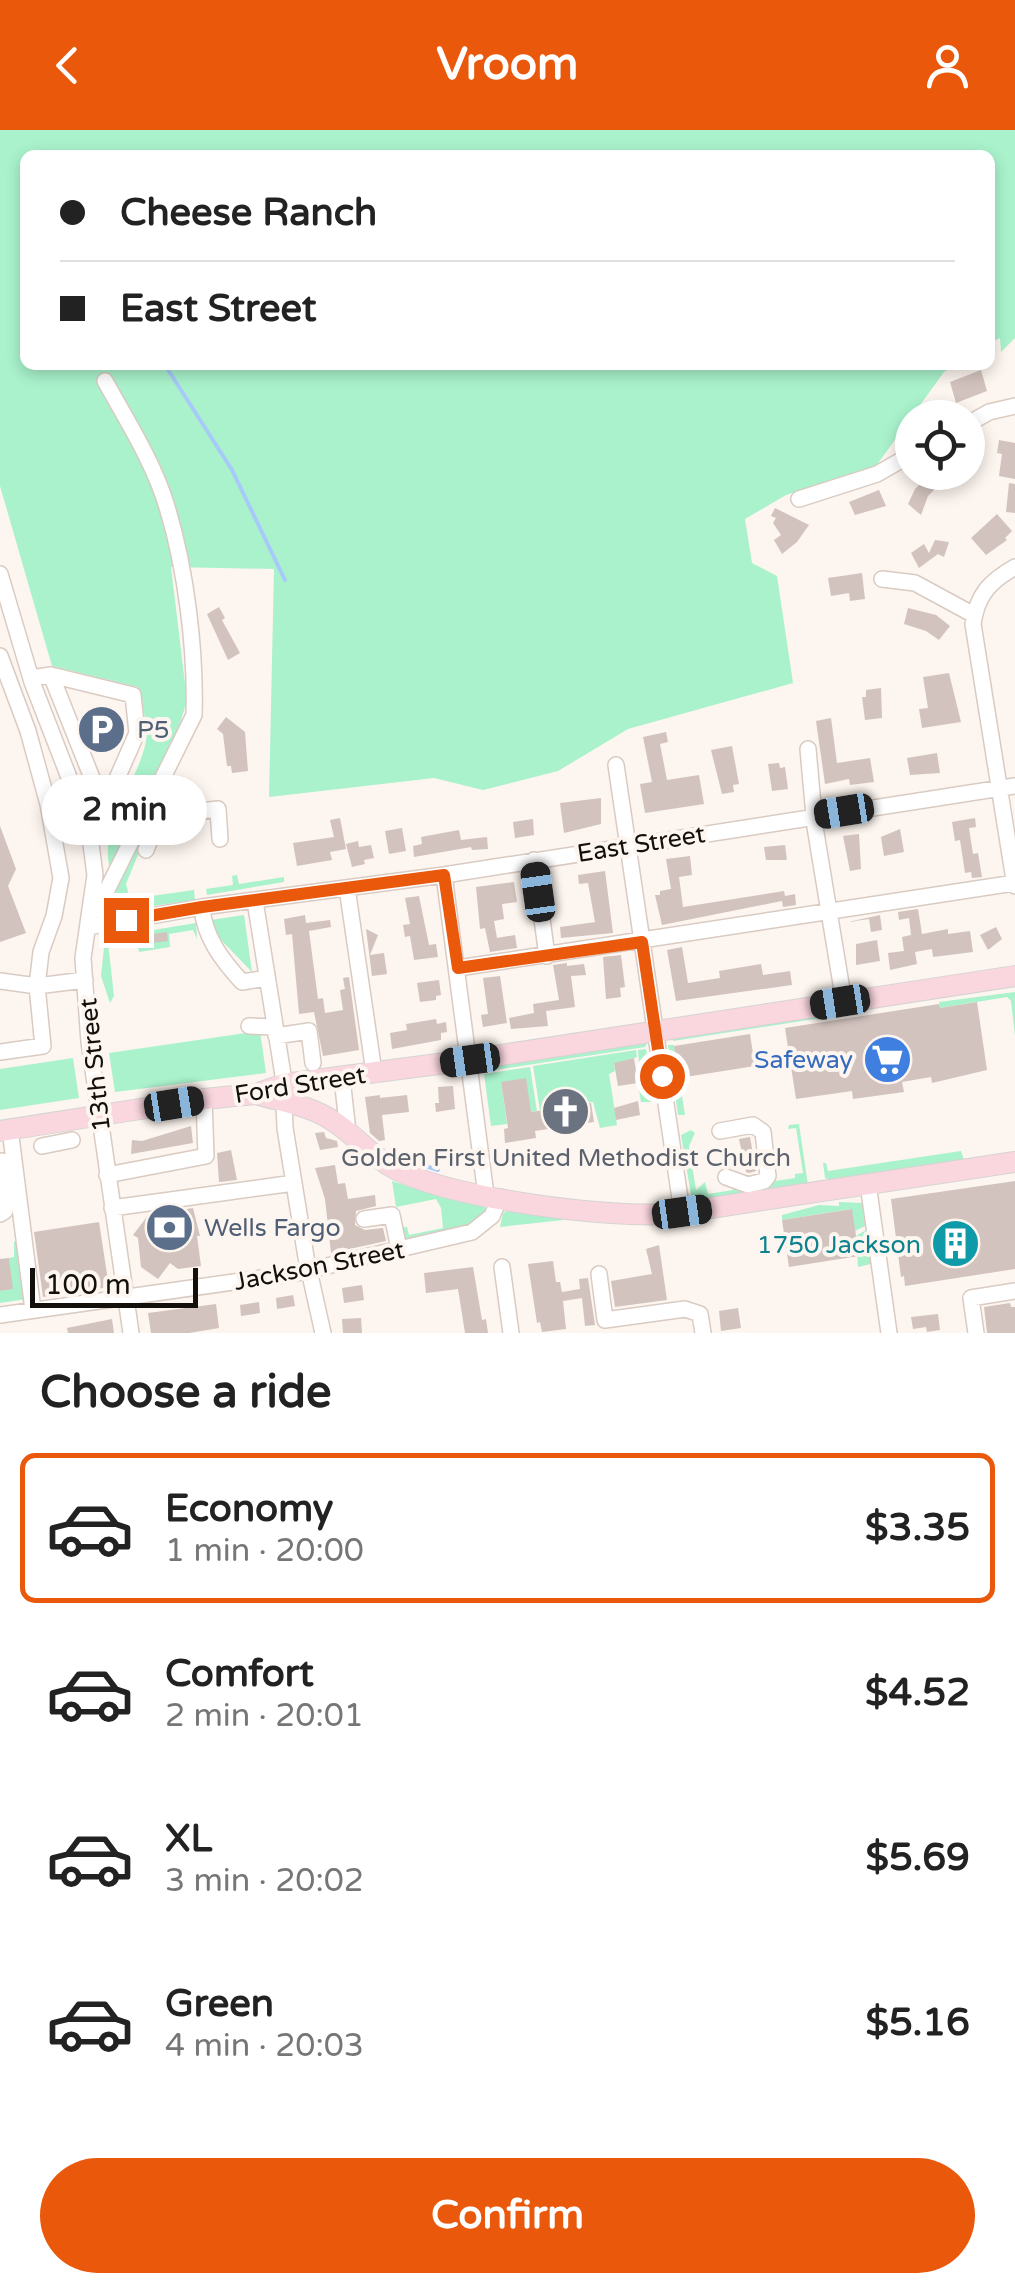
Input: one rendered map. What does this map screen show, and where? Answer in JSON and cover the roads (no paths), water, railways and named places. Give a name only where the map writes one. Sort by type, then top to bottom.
[{"type":"main road","name":"Ford Street","points":[[5,1130],[204,1099],[285,1093],[383,1071],[1015,976]]},
{"type":"main road","points":[[285,1093],[343,1086],[383,1071]]},
{"type":"main road","points":[[285,1093],[348,1132],[383,1163],[402,1173],[493,1196],[632,1215],[682,1212],[1015,1162]]},
{"type":"street","points":[[88,927],[151,817],[194,715],[195,686],[185,596],[167,506],[135,434],[105,382]]},
{"type":"street","points":[[985,414],[1015,406]]},
{"type":"street","points":[[799,500],[876,474],[895,463]]},
{"type":"street","points":[[458,968],[1015,884],[1008,787],[973,632],[974,615],[986,587],[1015,567]]},
{"type":"street","name":"13th Street","points":[[0,574],[31,678],[89,829],[95,864],[94,897],[83,958],[98,1116],[131,1333]]},
{"type":"street","points":[[882,578],[915,583],[974,615]]},
{"type":"street","points":[[0,656],[28,731],[48,804],[61,878],[54,916],[41,952],[38,986],[42,1046],[0,1052]]},
{"type":"street","points":[[31,678],[44,674],[134,695],[136,733],[104,808],[51,676]]},
{"type":"street","points":[[808,749],[814,816],[844,1002]]},
{"type":"street","points":[[616,765],[682,1212]]},
{"type":"street","name":"East Street","points":[[88,927],[1008,787]]},
{"type":"street","points":[[151,817],[218,809],[220,838]]},
{"type":"street","points":[[146,850],[151,817]]},
{"type":"street","points":[[534,860],[547,956]]},
{"type":"street","points":[[444,875],[493,1196]]},
{"type":"street","points":[[347,888],[383,1071]]},
{"type":"street","points":[[255,901],[285,1093],[285,1128],[322,1333]]},
{"type":"street","points":[[202,907],[206,934],[242,982],[267,978]]},
{"type":"street","points":[[0,981],[38,986],[85,980]]},
{"type":"street","points":[[249,1026],[276,1031],[308,1030],[313,1062]]},
{"type":"street","points":[[343,1086],[348,1132]]},
{"type":"street","points":[[107,1175],[206,1156],[204,1099]]},
{"type":"street","points":[[720,1131],[753,1126],[763,1132],[768,1176],[764,1182],[748,1185],[726,1177]]},
{"type":"street","points":[[0,1214],[7,1202],[2,1187],[5,1130]]},
{"type":"street","points":[[42,1146],[72,1140]]},
{"type":"street","points":[[5,1161],[32,1310]]},
{"type":"street","points":[[112,1208],[294,1184]]},
{"type":"street","points":[[868,1184],[889,1333]]},
{"type":"street","name":"Jackson Street","points":[[7,1314],[309,1270],[472,1232],[492,1216],[493,1196]]},
{"type":"street","points":[[364,1219],[392,1214],[399,1249]]},
{"type":"street","points":[[502,1267],[511,1333]]},
{"type":"street","points":[[600,1274],[605,1320],[685,1309],[700,1314],[702,1333]]},
{"type":"street","points":[[976,1333],[971,1298],[1015,1292]]},
{"type":"street","points":[[7,1314],[16,1331]]},
{"type":"waterway","points":[[168,370],[232,470],[285,580]]},
{"type":"waterway","points":[[391,1150],[438,1170]]},
{"type":"place","name":"P5","points":[[102,729]]},
{"type":"place","name":"Safeway","points":[[888,1059]]},
{"type":"place","name":"Golden First United Methodist Church","points":[[566,1111]]},
{"type":"place","name":"Wells Fargo","points":[[169,1227]]},
{"type":"place","name":"1750 Jackson","points":[[956,1244]]}]
